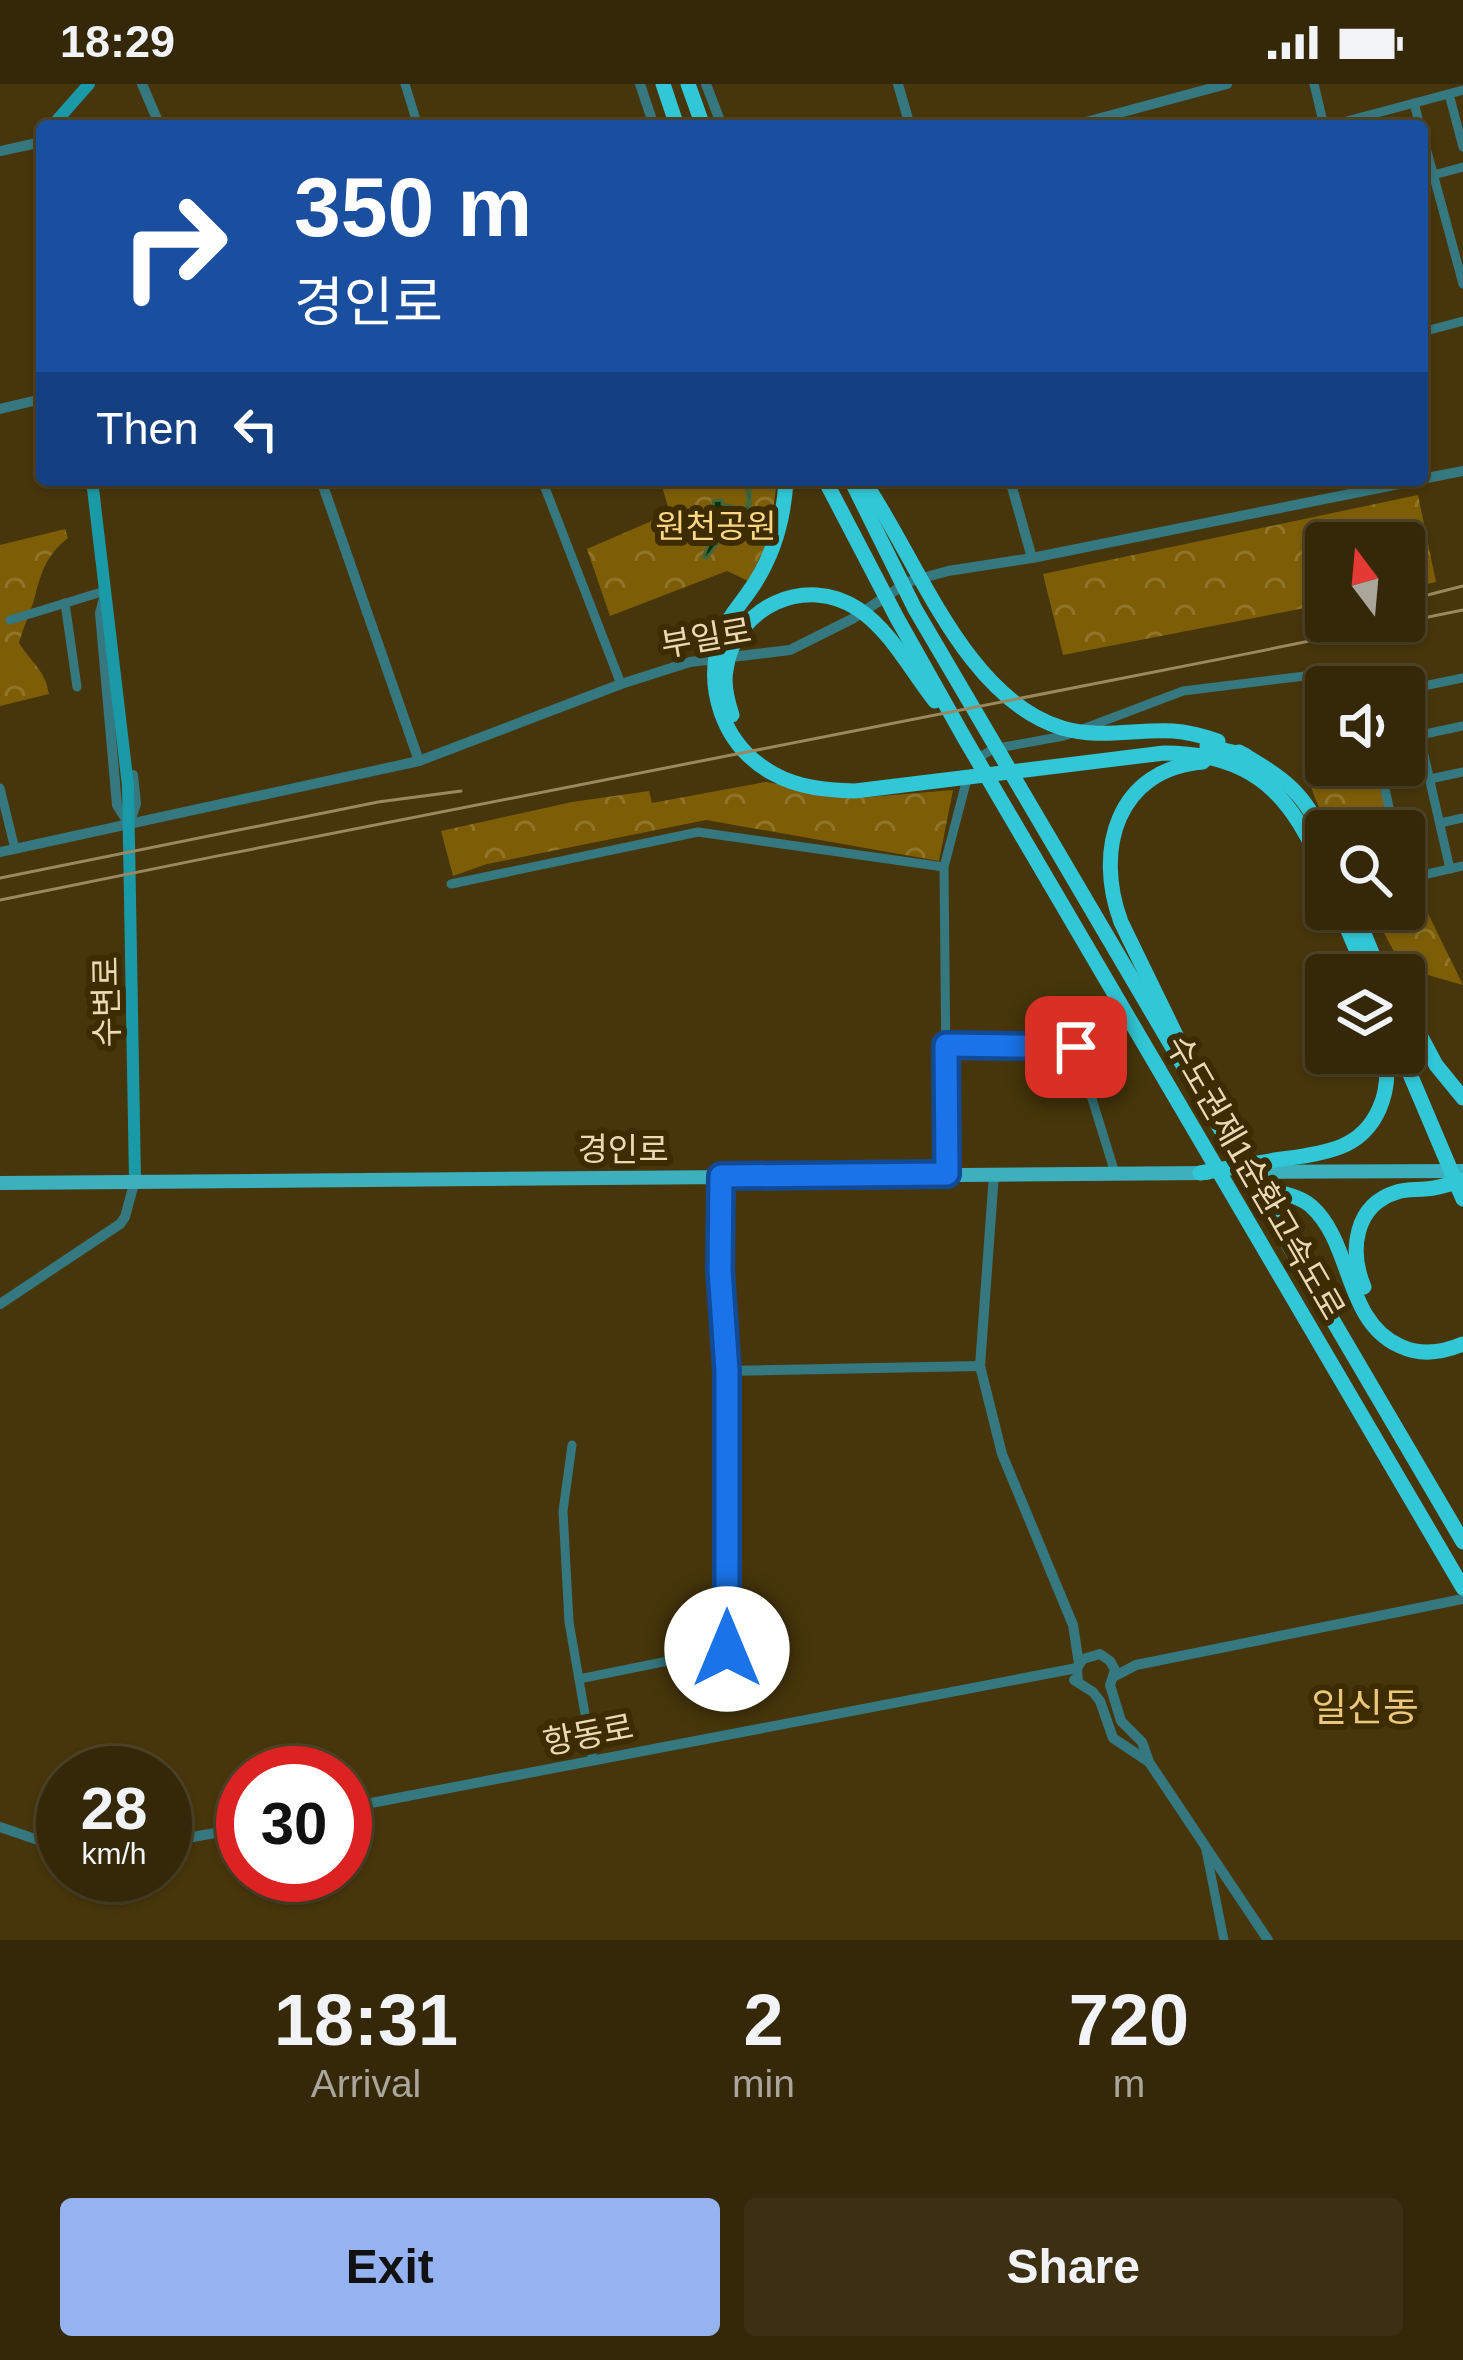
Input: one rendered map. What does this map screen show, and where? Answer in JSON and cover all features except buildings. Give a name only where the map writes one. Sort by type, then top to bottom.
[{"type":"highway","points":[[663,84],[675,120]]},
{"type":"highway","points":[[688,84],[701,120]]},
{"type":"highway","points":[[785,486],[775,543],[724,628],[713,676],[726,726],[757,763],[798,784],[855,791],[1177,748]]},
{"type":"highway","name":"수도권제1순환고속도로","points":[[828,486],[965,739],[1463,1588]]},
{"type":"highway","name":"수도권제1순환고속도로","points":[[853,486],[915,609],[1463,1542]]},
{"type":"highway","points":[[867,486],[930,598],[986,676],[1008,697],[1062,728],[1240,761],[1279,776],[1300,793],[1309,810]]},
{"type":"highway","points":[[965,739],[880,628],[857,608],[831,596],[805,594],[758,610],[730,650],[727,700],[743,735],[774,763],[826,782],[1177,748]]},
{"type":"highway","points":[[1177,748],[1164,769],[1129,799],[1119,817],[1111,880],[1121,922],[1177,1033],[1215,1123]]},
{"type":"highway","points":[[1240,761],[1270,786],[1305,829]]},
{"type":"highway","points":[[1425,1044],[1463,1098]]},
{"type":"highway","points":[[1199,1173],[1340,1147],[1358,1137],[1373,1120],[1387,1074]]},
{"type":"highway","points":[[1412,1074],[1463,1176],[1430,1189],[1392,1193],[1379,1201],[1363,1219],[1354,1246],[1359,1276],[1375,1314],[1396,1335],[1426,1345],[1463,1335]]},
{"type":"highway","points":[[1416,1074],[1463,1199]]},
{"type":"highway","points":[[1199,1173],[1299,1198],[1312,1207],[1330,1233],[1367,1318],[1392,1343],[1426,1353],[1463,1344]]},
{"type":"main road","points":[[57,120],[89,84]]},
{"type":"main road","name":"수변로","points":[[93,486],[128,786],[135,1180]]},
{"type":"main road","name":"경인로","points":[[0,1183],[1115,1173],[1463,1176]]},
{"type":"street","points":[[405,84],[416,120]]},
{"type":"street","points":[[640,84],[652,120]]},
{"type":"street","points":[[706,84],[720,120]]},
{"type":"street","points":[[898,84],[908,120]]},
{"type":"street","points":[[1093,120],[1227,84]]},
{"type":"street","points":[[1313,84],[1324,120]]},
{"type":"street","points":[[140,85],[157,120]]},
{"type":"street","points":[[1349,120],[1463,90]]},
{"type":"street","points":[[1449,94],[1463,147]]},
{"type":"street","points":[[1414,103],[1419,120]]},
{"type":"street","points":[[0,151],[36,143]]},
{"type":"street","points":[[1428,156],[1458,245],[1463,284]]},
{"type":"street","points":[[1433,175],[1463,167]]},
{"type":"street","points":[[1428,330],[1463,321]]},
{"type":"street","points":[[0,409],[36,400]]},
{"type":"street","name":"부일로","points":[[1428,475],[1463,471]]},
{"type":"street","points":[[323,486],[419,761]]},
{"type":"street","points":[[544,486],[621,684]]},
{"type":"street","points":[[1012,486],[1032,558]]},
{"type":"street","name":"부일로","points":[[0,852],[419,761],[690,662],[790,650],[852,619],[908,582],[947,571],[1032,558],[1379,486]]},
{"type":"street","points":[[10,620],[65,603],[106,597]]},
{"type":"street","name":"수변로","points":[[106,597],[112,600],[136,804],[129,824]]},
{"type":"street","points":[[65,603],[77,687]]},
{"type":"street","points":[[947,1174],[944,867],[971,762],[993,749],[1064,736],[1183,691],[1305,676]]},
{"type":"street","points":[[1425,686],[1463,678]]},
{"type":"street","points":[[1425,734],[1463,726]]},
{"type":"street","points":[[1425,757],[1450,869]]},
{"type":"street","points":[[1430,779],[1463,772]]},
{"type":"street","points":[[0,788],[15,848]]},
{"type":"street","points":[[1440,823],[1463,818]]},
{"type":"street","points":[[451,884],[698,832],[944,867]]},
{"type":"street","points":[[1425,875],[1463,866]]},
{"type":"street","points":[[946,1045],[1076,1047],[1115,1173]]},
{"type":"street","points":[[994,1174],[980,1366],[1001,1454],[1073,1625],[1078,1671],[1100,1701],[1113,1738],[1149,1762]]},
{"type":"street","points":[[579,1679],[727,1649],[721,1176]]},
{"type":"street","points":[[0,1304],[119,1224],[135,1180]]},
{"type":"street","points":[[727,1371],[980,1366]]},
{"type":"street","points":[[572,1445],[562,1511],[568,1622],[593,1760]]},
{"type":"street","points":[[1093,1692],[1106,1690],[1112,1680],[1136,1664],[1463,1599]]},
{"type":"street","points":[[1073,1625],[1113,1665],[1121,1721],[1142,1742],[1149,1762],[1268,1940]]},
{"type":"street","points":[[1054,1674],[1066,1663],[1073,1625]]},
{"type":"street","points":[[1078,1671],[1088,1655],[1136,1664]]},
{"type":"street","name":"항동로","points":[[372,1803],[1078,1671]]},
{"type":"street","points":[[0,1827],[36,1840]]},
{"type":"street","points":[[1204,1844],[1225,1940]]},
{"type":"green space","name":"원천공원","points":[[662,486],[776,486],[769,541],[748,581],[727,571],[610,616],[587,549],[670,513]]},
{"type":"green space","points":[[1418,495],[1424,522],[1305,522],[1305,608],[1063,655],[1043,574]]},
{"type":"green space","points":[[65,529],[68,538],[46,564],[19,643],[41,672],[49,694],[0,706],[0,545]]},
{"type":"green space","points":[[1425,529],[1436,582],[1425,584]]},
{"type":"green space","points":[[766,782],[857,798],[953,790],[939,861],[706,820],[487,864],[453,876],[441,831],[572,802],[649,791],[652,803]]},
{"type":"green space","points":[[1312,786],[1380,786],[1387,810],[1321,810]]},
{"type":"green space","points":[[1425,909],[1463,985],[1425,974],[1425,954],[1395,954],[1382,930],[1425,930]]},
{"type":"water","points":[[747,486],[751,495],[748,510],[703,557],[708,546],[699,525],[705,512],[714,508],[713,501],[744,509]]},
{"type":"railway","points":[[1425,596],[1463,586]]},
{"type":"railway","points":[[0,900],[1463,610]]},
{"type":"railway","points":[[0,878],[378,802],[461,791]]},
{"type":"district","name":"일신동","points":[[1365,1707]]},
{"type":"route","points":[[727,1649],[721,1176],[947,1174],[946,1045],[1076,1047]]}]
